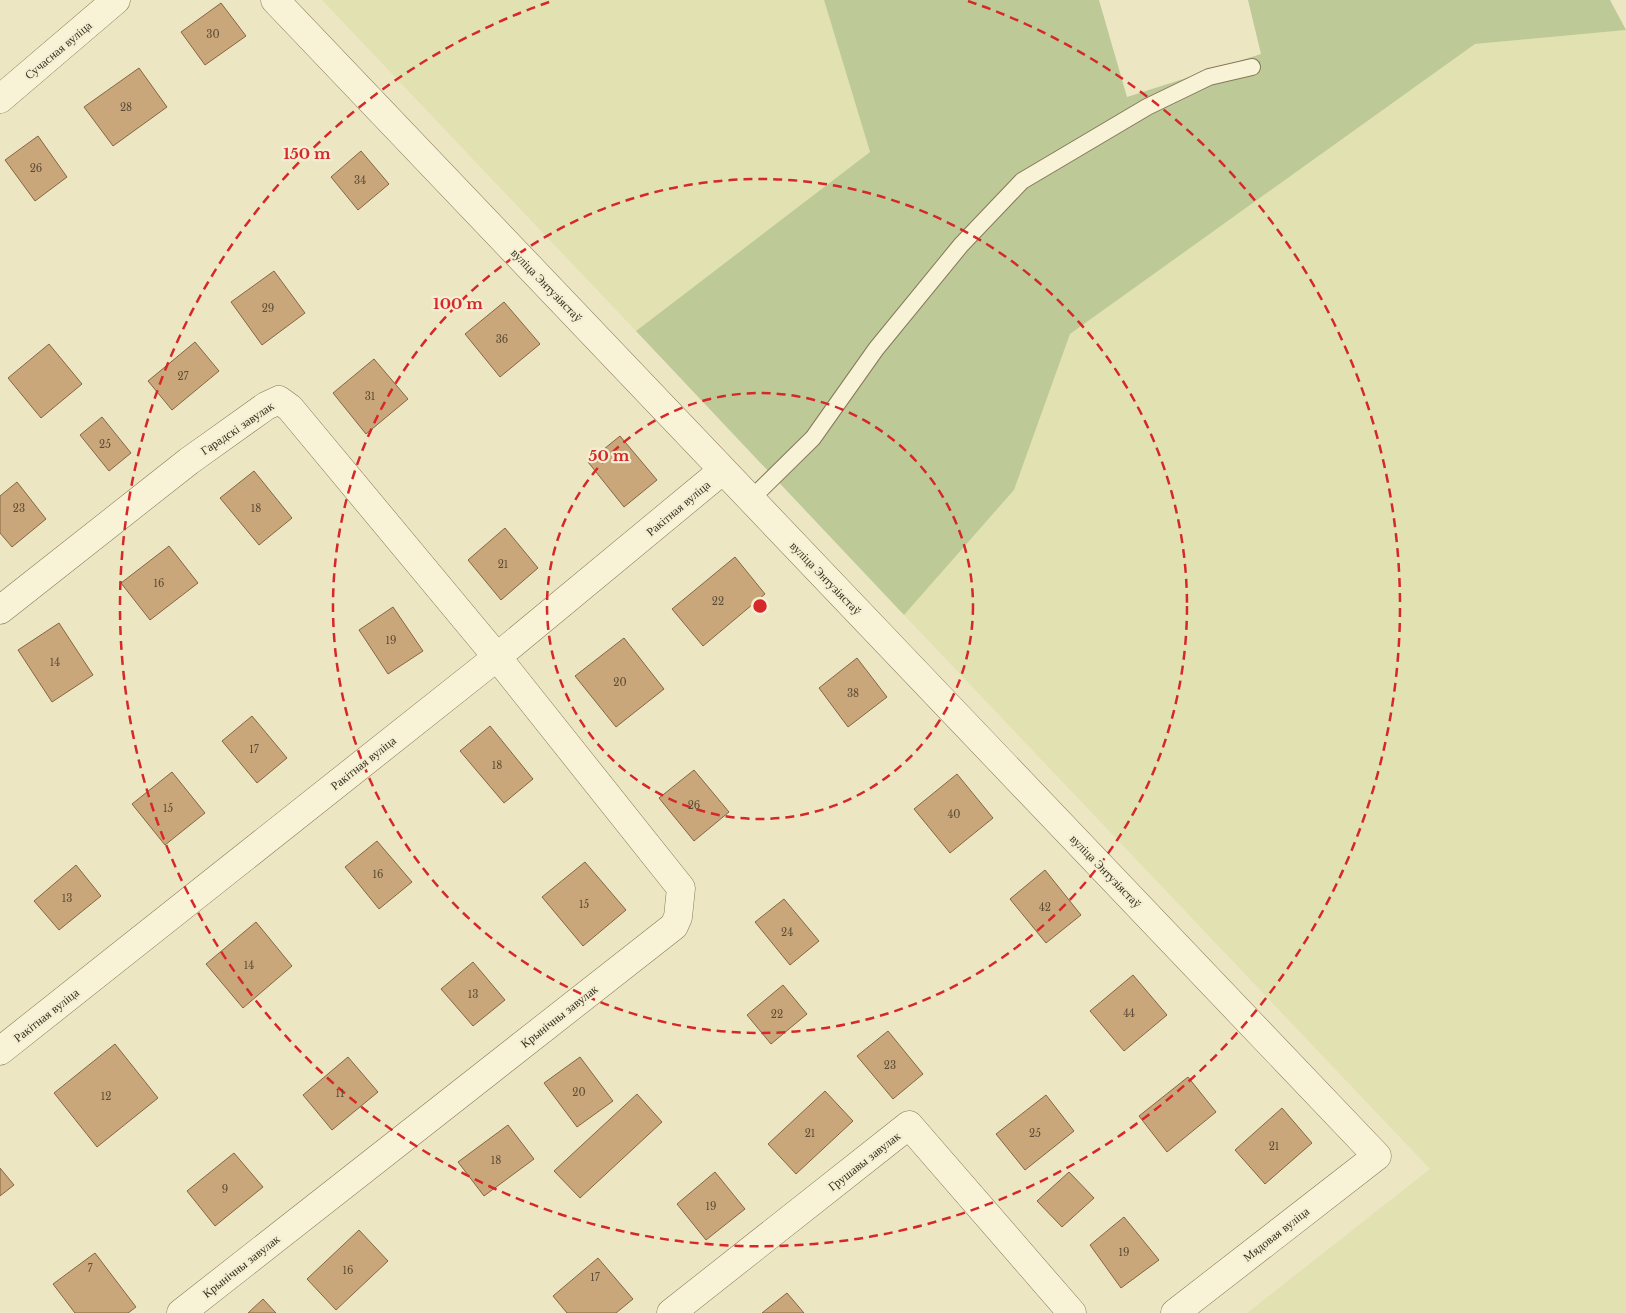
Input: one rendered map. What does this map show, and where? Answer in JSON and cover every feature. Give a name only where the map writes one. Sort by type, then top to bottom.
[{"type":"street","name":"Сучасная вуліца","points":[[0,99],[116,0]]},
{"type":"street","name":"вуліца Энтузіястаў","points":[[275,0],[1377,1156]]},
{"type":"street","name":"Гарадскі завулак","points":[[0,610],[189,461],[266,406],[279,400],[290,408],[497,657]]},
{"type":"street","name":"Ракітная вуліца","points":[[0,1051],[497,657],[723,470]]},
{"type":"street","name":"Крынічны завулак","points":[[181,1313],[674,926],[678,917],[681,888],[497,657]]},
{"type":"street","name":"Грушавы завулак","points":[[671,1313],[909,1125],[1072,1313]]},
{"type":"street","name":"Мядовая вуліца","points":[[1175,1313],[1377,1156]]},
{"type":"lane","points":[[751,499],[813,438],[882,341],[961,245],[1022,181],[1147,106],[1209,77],[1252,67]]},
{"type":"green space","points":[[322,0],[824,0],[870,152],[636,331]]},
{"type":"green space","points":[[824,0],[1099,0],[1127,97],[1261,54],[1248,0],[1610,0],[1626,30],[1475,44],[1070,334],[1014,490],[904,615],[636,331],[870,152]]},
{"type":"green space","points":[[1626,30],[1626,1313],[1247,1313],[1430,1169],[904,615],[1014,490],[1070,334],[1475,44]]},
{"type":"building","points":[[221,3],[246,36],[205,65],[181,32]]},
{"type":"building","points":[[139,68],[167,107],[113,146],[84,107]]},
{"type":"building","points":[[38,136],[67,177],[35,201],[5,160]]},
{"type":"building","points":[[361,151],[389,184],[358,210],[331,177]]},
{"type":"building","points":[[274,271],[305,313],[262,345],[231,302]]},
{"type":"building","points":[[504,302],[540,344],[500,377],[465,334]]},
{"type":"building","points":[[195,342],[219,371],[172,410],[148,381]]},
{"type":"building","points":[[49,344],[82,384],[41,418],[8,378]]},
{"type":"building","points":[[374,359],[408,399],[366,434],[333,393]]},
{"type":"building","points":[[102,417],[131,453],[109,471],[80,435]]},
{"type":"building","points":[[620,436],[657,480],[624,507],[588,462]]},
{"type":"building","points":[[254,471],[292,518],[259,545],[220,498]]},
{"type":"building","points":[[17,482],[46,519],[12,547],[0,533],[0,496]]},
{"type":"building","points":[[505,528],[538,568],[501,600],[468,560]]},
{"type":"building","points":[[169,546],[198,583],[150,620],[121,583]]},
{"type":"building","points":[[735,557],[765,594],[703,646],[672,609]]},
{"type":"building","points":[[393,607],[423,651],[388,674],[359,630]]},
{"type":"building","points":[[59,623],[93,675],[52,702],[18,650]]},
{"type":"building","points":[[624,638],[664,689],[616,727],[575,676]]},
{"type":"building","points":[[857,658],[887,697],[848,727],[819,688]]},
{"type":"building","points":[[252,716],[287,758],[257,783],[222,741]]},
{"type":"building","points":[[490,726],[533,779],[504,803],[460,751]]},
{"type":"building","points":[[694,770],[729,812],[694,841],[659,798]]},
{"type":"building","points":[[172,772],[205,813],[165,845],[132,804]]},
{"type":"building","points":[[957,774],[993,818],[950,853],[914,809]]},
{"type":"building","points":[[377,841],[412,882],[379,909],[345,867]]},
{"type":"building","points":[[585,862],[626,910],[583,946],[542,897]]},
{"type":"building","points":[[76,865],[101,896],[59,930],[34,901]]},
{"type":"building","points":[[1045,870],[1081,915],[1046,943],[1010,899]]},
{"type":"building","points":[[784,899],[819,941],[790,965],[755,922]]},
{"type":"building","points":[[256,922],[292,966],[243,1008],[206,964]]},
{"type":"building","points":[[473,962],[505,1000],[473,1026],[441,989]]},
{"type":"building","points":[[1133,975],[1167,1015],[1124,1051],[1090,1011]]},
{"type":"building","points":[[783,985],[807,1014],[771,1044],[747,1015]]},
{"type":"building","points":[[888,1031],[923,1074],[893,1099],[857,1056]]},
{"type":"building","points":[[115,1044],[158,1098],[97,1147],[54,1093]]},
{"type":"building","points":[[348,1057],[378,1092],[332,1130],[303,1095]]},
{"type":"building","points":[[580,1057],[613,1101],[577,1127],[544,1083]]},
{"type":"building","points":[[1188,1077],[1216,1112],[1167,1152],[1139,1116]]},
{"type":"building","points":[[825,1091],[853,1121],[796,1174],[768,1144]]},
{"type":"building","points":[[637,1094],[662,1122],[580,1198],[554,1171]]},
{"type":"building","points":[[1046,1095],[1074,1131],[1025,1170],[996,1134]]},
{"type":"building","points":[[1282,1108],[1312,1143],[1265,1184],[1235,1150]]},
{"type":"building","points":[[508,1125],[534,1159],[484,1196],[458,1162]]},
{"type":"building","points":[[234,1153],[263,1187],[215,1226],[187,1191]]},
{"type":"building","points":[[0,1168],[14,1185],[0,1196]]},
{"type":"building","points":[[715,1172],[745,1209],[706,1240],[677,1204]]},
{"type":"building","points":[[1069,1172],[1094,1198],[1062,1227],[1037,1201]]},
{"type":"building","points":[[1124,1217],[1159,1260],[1121,1288],[1090,1245]]},
{"type":"building","points":[[359,1230],[388,1261],[336,1310],[307,1279]]},
{"type":"building","points":[[95,1253],[136,1307],[128,1313],[75,1313],[53,1284]]},
{"type":"building","points":[[598,1258],[633,1299],[616,1313],[567,1313],[553,1296]]},
{"type":"building","points":[[787,1293],[804,1313],[762,1313]]},
{"type":"building","points":[[263,1299],[276,1313],[248,1313]]}]
